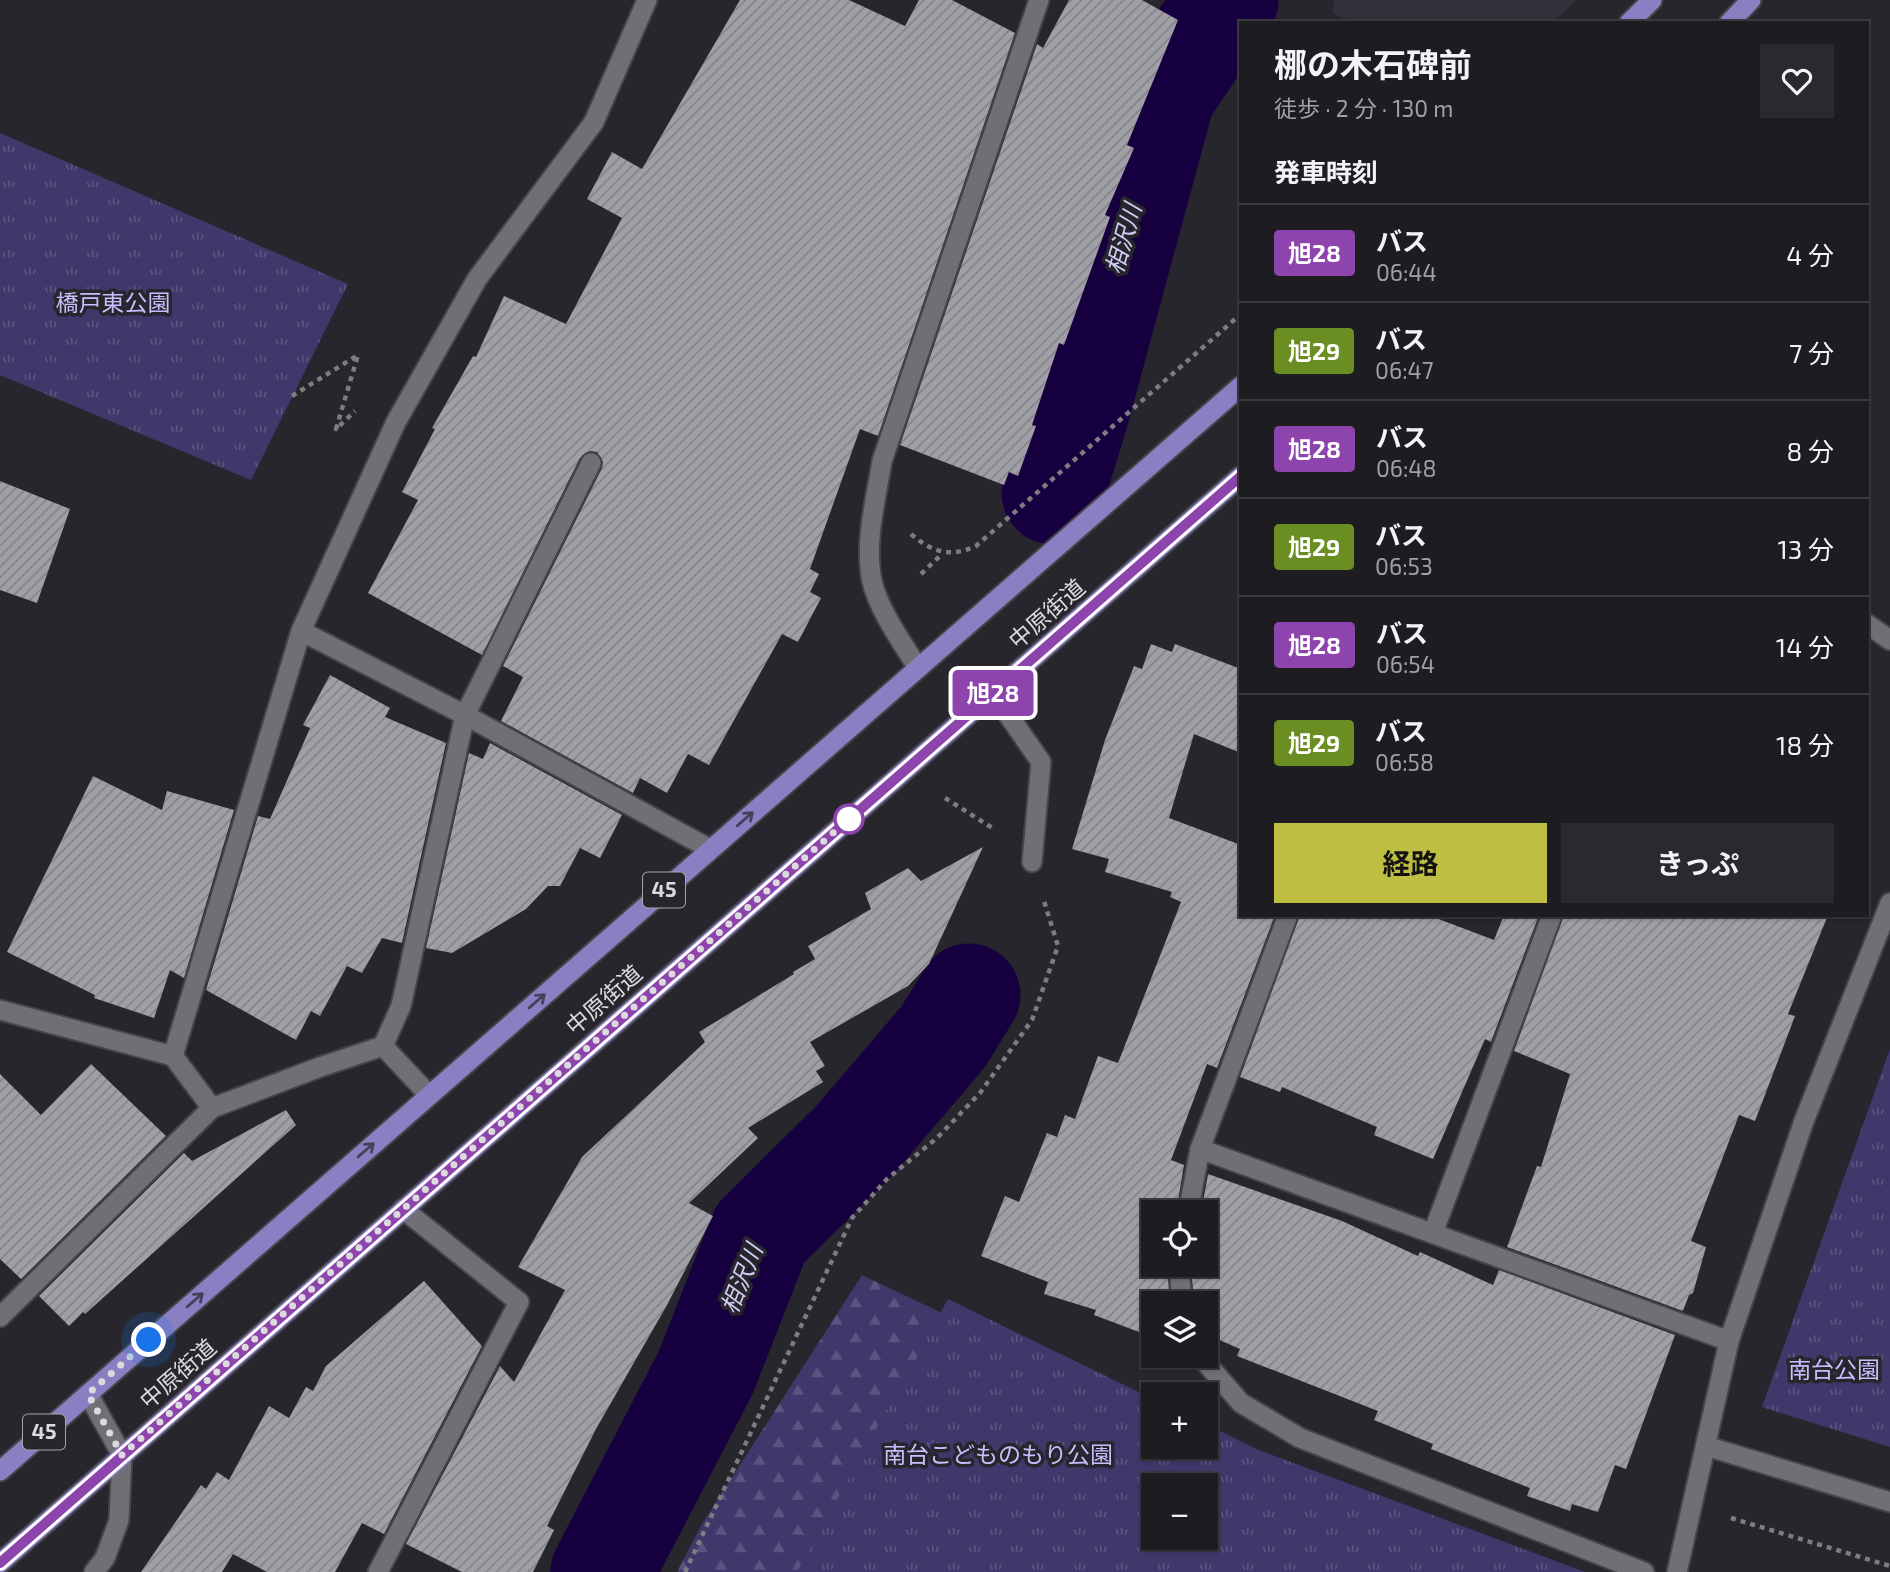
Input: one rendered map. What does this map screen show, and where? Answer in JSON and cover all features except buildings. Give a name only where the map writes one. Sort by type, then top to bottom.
[{"type":"main road","points":[[1631,21],[1652,0]]},
{"type":"main road","points":[[1731,21],[1751,0]]},
{"type":"main road","name":"中原街道","points":[[0,1471],[1239,388]]},
{"type":"main road","name":"中原街道","points":[[0,1563],[1239,478]]},
{"type":"street","points":[[173,1056],[301,631],[396,422],[477,279],[594,122],[647,0]]},
{"type":"street","points":[[918,668],[892,626],[873,581],[870,536],[882,461],[1039,0]]},
{"type":"street","points":[[0,1317],[212,1108],[383,1046],[401,1006],[465,715],[591,463]]},
{"type":"street","points":[[1869,625],[1890,640]]},
{"type":"street","points":[[301,631],[465,715],[710,849]]},
{"type":"street","points":[[993,693],[1041,762],[1032,857]]},
{"type":"street","points":[[1676,1572],[1729,1341],[1804,1121],[1890,903]]},
{"type":"street","points":[[1190,1200],[1200,1149],[1286,917]]},
{"type":"street","points":[[1433,1233],[1551,917]]},
{"type":"street","points":[[0,1010],[173,1056],[212,1108]]},
{"type":"street","points":[[383,1046],[429,1095]]},
{"type":"street","points":[[1200,1149],[1729,1341]]},
{"type":"street","points":[[377,1572],[519,1302],[404,1209]]},
{"type":"street","points":[[1210,1368],[1241,1403],[1300,1438],[1644,1572]]},
{"type":"street","points":[[88,1394],[122,1455],[118,1520],[104,1558],[94,1572]]},
{"type":"street","points":[[1706,1446],[1890,1503]]},
{"type":"path","points":[[907,527],[911,535],[942,554],[962,553],[976,546],[1239,316]]},
{"type":"path","points":[[292,396],[358,355],[336,429],[356,410]]},
{"type":"path","points":[[921,574],[942,554]]},
{"type":"path","points":[[685,1572],[852,1218],[887,1179],[937,1139],[980,1093],[1032,1020],[1058,946],[1032,857],[945,798]]},
{"type":"path","points":[[1731,1518],[1890,1566]]},
{"type":"shaded area","points":[[1334,0],[1576,0],[1555,21],[1350,21],[1333,13]]},
{"type":"green space","name":"橋戸東公園","points":[[0,133],[348,284],[251,480],[0,375]]},
{"type":"green space","name":"南台公園","points":[[1890,1049],[1890,1447],[1762,1407]]},
{"type":"green space","name":"南台こどものもり公園","points":[[862,1275],[1141,1408],[1141,1459],[1218,1459],[1218,1451],[1563,1572],[677,1572],[702,1524]]},
{"type":"green space","name":"南台こどものもり公園","points":[[948,1299],[1141,1393],[1141,1459],[1218,1459],[1218,1430],[1256,1449],[1585,1572],[797,1572]]},
{"type":"waterway","name":"相沢川","points":[[1053,493],[1077,415],[1164,94],[1227,0]]},
{"type":"waterway","name":"相沢川","points":[[602,1572],[706,1372],[760,1234],[855,1140],[943,1037],[969,995]]},
{"type":"bus line","name":"旭28","points":[[0,1563],[1239,478]]},
{"type":"route","points":[[149,1340],[88,1394],[122,1455],[849,819]]}]
